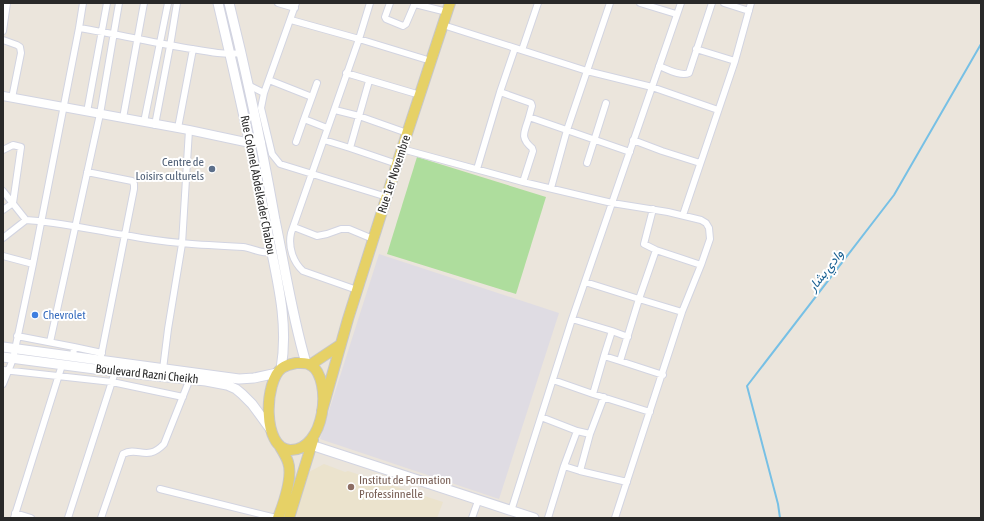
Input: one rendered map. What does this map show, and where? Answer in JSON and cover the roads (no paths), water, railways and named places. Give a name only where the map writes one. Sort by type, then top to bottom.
[{"type":"main road","name":"Rue Colonel Abdelkader Chabou","points":[[218,3],[250,143],[283,309],[284,352],[279,371]]},
{"type":"main road","name":"Rue Colonel Abdelkader Chabou","points":[[229,3],[261,143],[293,318],[308,364]]},
{"type":"main road","name":"Rue 1er Novembre","points":[[322,411],[340,345],[373,239],[449,8]]},
{"type":"main road","points":[[277,518],[283,506],[290,469],[288,462],[271,430],[269,419],[269,402],[272,384],[279,371],[290,364],[308,364],[340,345]]},
{"type":"main road","name":"Boulevard Razni Cheikh","points":[[3,346],[73,352],[163,369],[218,383],[236,389],[252,404],[271,430]]},
{"type":"main road","name":"Boulevard Razni Cheikh","points":[[8,358],[115,372],[239,379],[254,378],[279,371]]},
{"type":"main road","points":[[289,518],[309,443],[320,422],[322,411],[321,382],[317,373],[308,364]]},
{"type":"main road","points":[[278,443],[285,449],[290,450],[300,448],[309,443],[478,501],[534,518]]},
{"type":"street","points":[[3,31],[7,3]]},
{"type":"street","points":[[3,384],[8,358],[15,348],[33,264],[80,28],[83,3]]},
{"type":"street","points":[[87,112],[107,3]]},
{"type":"street","points":[[50,342],[100,114],[119,3]]},
{"type":"street","points":[[123,118],[144,3]]},
{"type":"street","points":[[144,122],[168,3]]},
{"type":"street","points":[[155,125],[177,3]]},
{"type":"street","points":[[278,3],[296,6],[264,93],[261,108],[274,157],[280,164],[387,197]]},
{"type":"street","points":[[357,290],[303,271],[297,266],[293,257],[290,241],[311,174],[359,39],[370,3]]},
{"type":"street","points":[[390,3],[386,19],[403,26],[406,24],[415,3],[449,8]]},
{"type":"street","points":[[522,50],[538,3]]},
{"type":"street","points":[[551,188],[567,130],[610,3]]},
{"type":"street","points":[[640,3],[676,14]]},
{"type":"street","points":[[511,511],[572,319],[681,3]]},
{"type":"street","points":[[659,66],[687,74],[712,3]]},
{"type":"street","points":[[724,3],[749,11]]},
{"type":"street","points":[[683,215],[735,61],[751,3]]},
{"type":"street","points":[[291,20],[431,61]]},
{"type":"street","points":[[443,25],[587,71],[652,87],[718,110]]},
{"type":"street","points":[[80,28],[170,46],[230,54],[241,54]]},
{"type":"street","points":[[3,40],[17,44],[20,47],[21,53],[12,98]]},
{"type":"street","points":[[477,169],[515,48]]},
{"type":"street","points":[[178,128],[193,49]]},
{"type":"street","points":[[696,49],[735,61]]},
{"type":"street","points":[[346,73],[420,95]]},
{"type":"street","points":[[269,80],[312,97]]},
{"type":"street","points":[[350,148],[369,81]]},
{"type":"street","points":[[296,142],[318,82]]},
{"type":"street","points":[[248,84],[264,93]]},
{"type":"street","points":[[500,92],[531,103],[532,106],[524,134],[525,141],[533,151],[523,182]]},
{"type":"street","points":[[3,96],[189,130],[250,143],[261,143]]},
{"type":"street","points":[[587,163],[606,103]]},
{"type":"street","points":[[334,110],[359,116],[407,133]]},
{"type":"street","points":[[529,118],[630,152]]},
{"type":"street","points":[[304,119],[327,128]]},
{"type":"street","points":[[163,369],[182,244],[189,130]]},
{"type":"street","points":[[324,140],[397,164]]},
{"type":"street","points":[[633,140],[700,164]]},
{"type":"street","points":[[3,150],[13,145],[21,148],[13,203],[3,210]]},
{"type":"street","points":[[402,149],[523,182],[612,202],[683,215],[701,220],[706,223],[709,228],[710,239],[682,312],[663,375],[615,518]]},
{"type":"street","points":[[87,172],[132,181],[134,184],[101,357]]},
{"type":"street","points":[[3,191],[26,220]]},
{"type":"street","points":[[653,210],[644,244],[656,250],[701,265]]},
{"type":"street","points":[[3,238],[26,220],[42,220],[125,236],[182,244],[249,247],[266,253],[272,251]]},
{"type":"street","points":[[294,227],[317,236],[341,229],[349,229],[373,239]]},
{"type":"street","points":[[620,360],[656,250]]},
{"type":"street","points":[[3,256],[33,264]]},
{"type":"street","points":[[585,282],[682,312]]},
{"type":"street","points":[[572,319],[628,337]]},
{"type":"street","points":[[593,394],[612,331]]},
{"type":"street","points":[[17,336],[50,342],[73,352]]},
{"type":"street","points":[[604,356],[663,375]]},
{"type":"street","points":[[31,518],[14,516],[62,365]]},
{"type":"street","points":[[5,370],[112,382],[183,397]]},
{"type":"street","points":[[68,518],[115,372]]},
{"type":"street","points":[[101,518],[123,454],[132,452],[145,454],[159,450],[164,444],[191,376]]},
{"type":"street","points":[[553,380],[650,412]]},
{"type":"street","points":[[580,471],[590,434],[604,397]]},
{"type":"street","points":[[541,418],[590,434]]},
{"type":"street","points":[[548,518],[577,430]]},
{"type":"street","points":[[564,466],[627,482]]},
{"type":"street","points":[[160,489],[277,518]]},
{"type":"street","points":[[472,518],[478,501]]},
{"type":"waterway","name":"وادي بشار","points":[[780,518],[778,504],[747,386],[894,195],[981,44]]},
{"type":"place","name":"Centre de Loisirs culturels","points":[[212,169]]},
{"type":"place","name":"Chevrolet","points":[[35,315]]},
{"type":"place","name":"Institut de Formation Professinnelle","points":[[351,487]]}]
